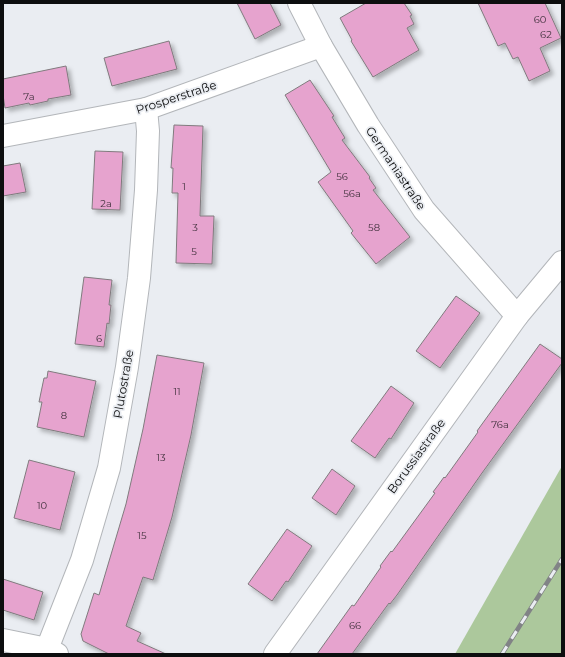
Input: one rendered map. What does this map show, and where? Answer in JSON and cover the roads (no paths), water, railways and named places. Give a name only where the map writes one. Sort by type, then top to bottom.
[{"type":"street","name":"Germaniastraße","points":[[300,3],[321,46],[368,125],[424,210],[516,316]]},
{"type":"street","name":"Prosperstraße","points":[[3,136],[146,109],[321,46]]},
{"type":"street","name":"Plutostraße","points":[[52,652],[82,560],[109,468],[127,367],[139,278],[146,190],[148,130],[146,109]]},
{"type":"street","name":"Borussiastraße","points":[[275,654],[516,316],[562,262]]},
{"type":"street","points":[[3,640],[52,652]]},
{"type":"railway","points":[[502,654],[562,559]]}]
